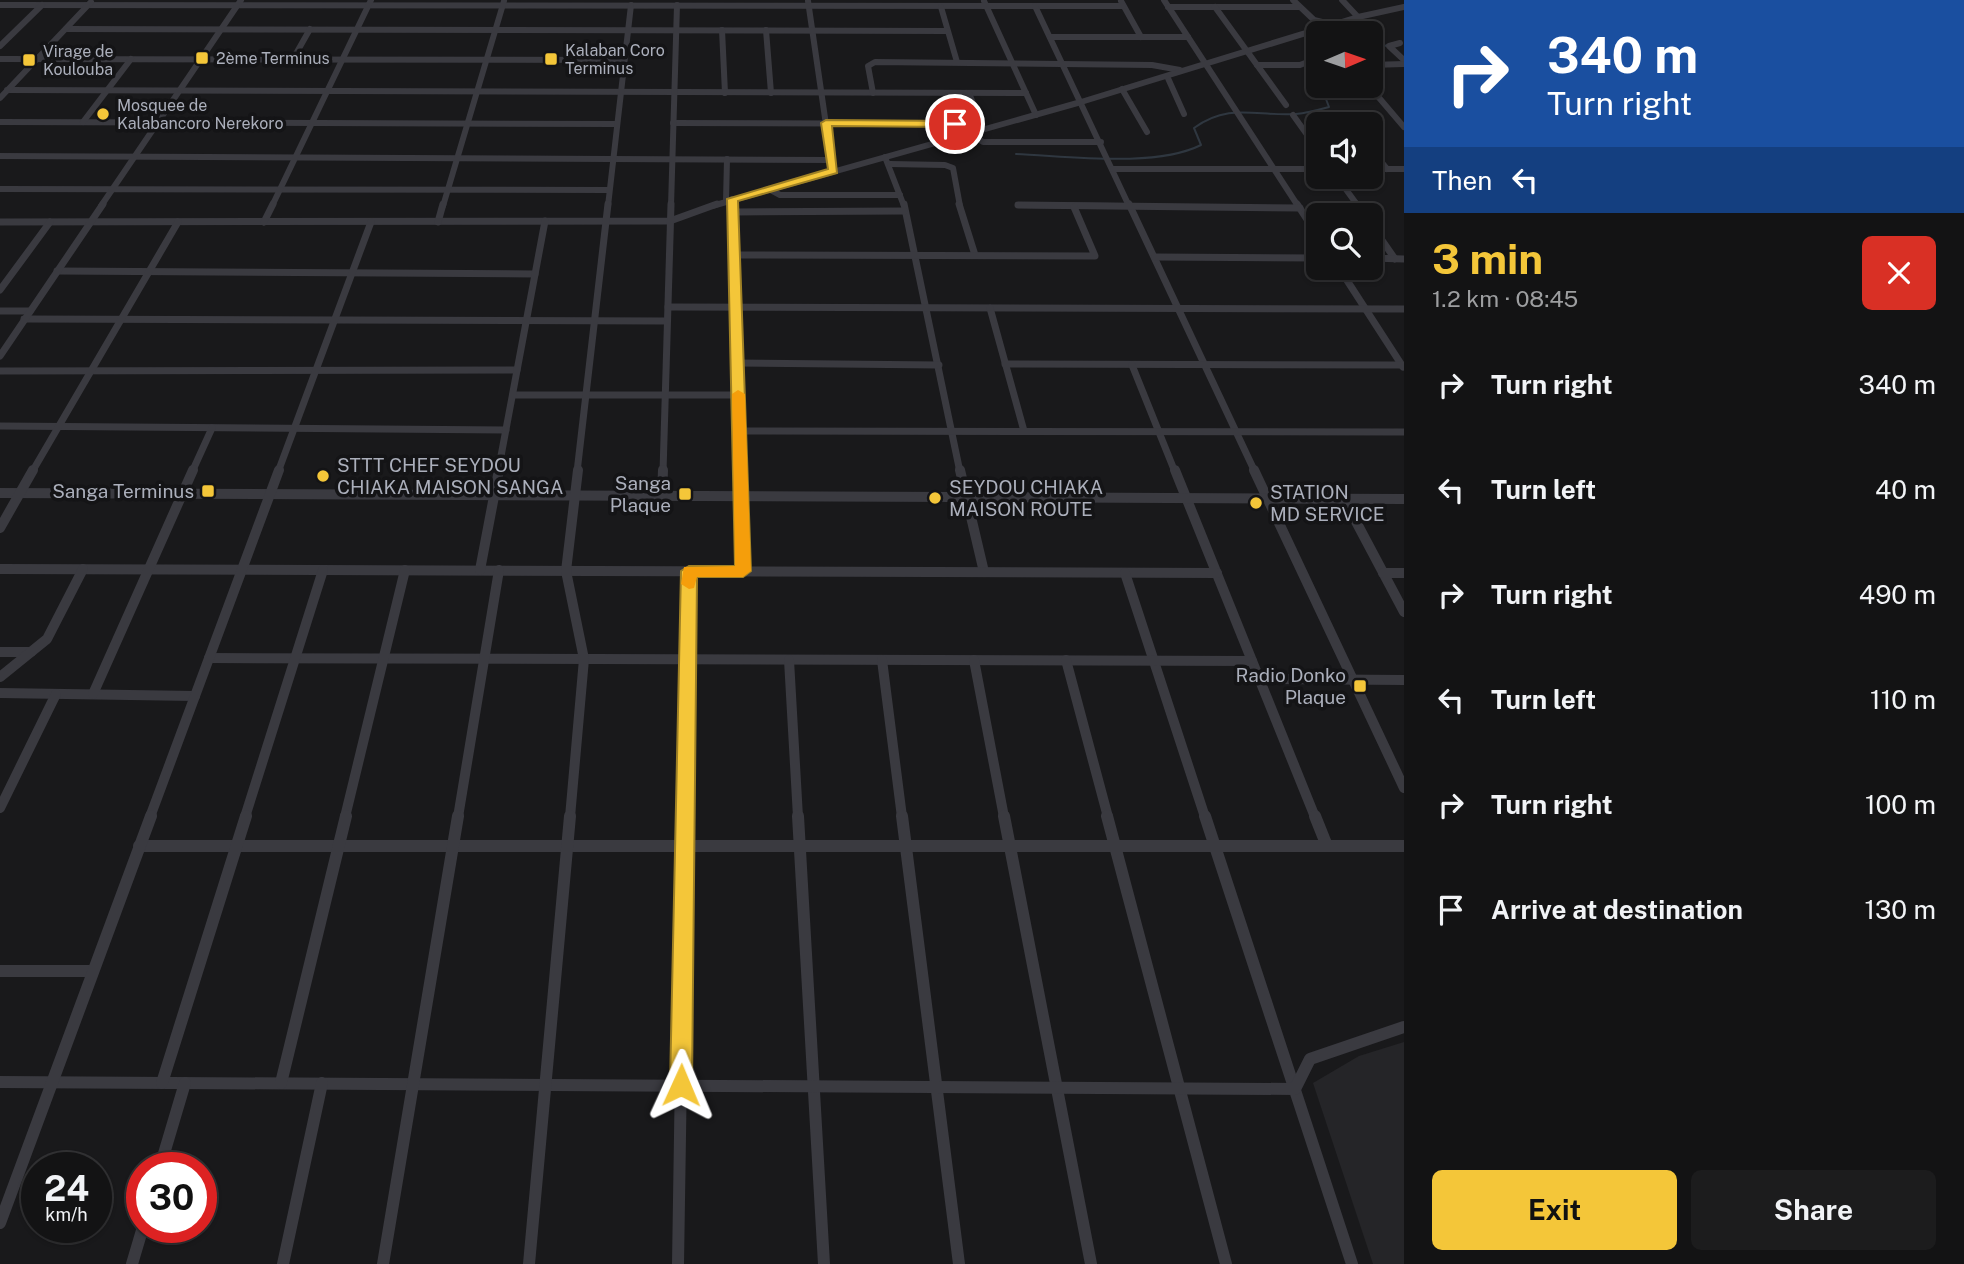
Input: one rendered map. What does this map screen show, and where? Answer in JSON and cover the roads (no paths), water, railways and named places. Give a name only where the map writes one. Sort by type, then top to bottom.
[{"type":"street","points":[[0,5],[5,0]]},
{"type":"street","points":[[0,46],[47,0]]},
{"type":"street","points":[[1120,0],[1141,37]]},
{"type":"street","points":[[1164,0],[1306,217]]},
{"type":"street","points":[[1293,0],[1317,21]]},
{"type":"street","points":[[1342,0],[1358,17]]},
{"type":"street","points":[[0,5],[92,2],[601,2],[631,5],[854,3],[941,6],[984,3],[1124,6]]},
{"type":"street","points":[[0,98],[92,2]]},
{"type":"street","points":[[0,356],[240,2]]},
{"type":"street","points":[[264,222],[370,2]]},
{"type":"street","points":[[438,222],[465,124],[504,2]]},
{"type":"street","points":[[808,3],[833,171]]},
{"type":"street","points":[[984,3],[1036,115]]},
{"type":"street","points":[[529,1264],[584,659],[566,571],[631,5]]},
{"type":"street","points":[[662,496],[677,5]]},
{"type":"street","points":[[941,6],[957,62]]},
{"type":"street","points":[[1035,6],[1403,782]]},
{"type":"street","points":[[1168,6],[1299,7]]},
{"type":"street","points":[[1344,21],[1404,6]]},
{"type":"street","points":[[1215,7],[1286,105]]},
{"type":"street","points":[[66,29],[947,31]]},
{"type":"street","points":[[293,59],[310,29]]},
{"type":"street","points":[[722,30],[725,93]]},
{"type":"street","points":[[766,30],[771,93]]},
{"type":"street","points":[[0,222],[670,221],[729,200],[833,171],[887,160],[982,127],[1082,102],[1306,33]]},
{"type":"street","points":[[1050,37],[1188,37]]},
{"type":"street","points":[[1401,43],[1389,46],[1404,62]]},
{"type":"street","points":[[0,58],[624,60]]},
{"type":"street","points":[[83,122],[131,59]]},
{"type":"street","points":[[873,93],[868,66],[872,62],[1152,65],[1184,70]]},
{"type":"street","points":[[1383,64],[1404,62]]},
{"type":"street","points":[[1257,65],[1306,63]]},
{"type":"street","points":[[1167,75],[1184,114]]},
{"type":"street","points":[[1122,89],[1147,132]]},
{"type":"street","points":[[7,90],[1026,93]]},
{"type":"street","points":[[969,93],[982,127]]},
{"type":"street","points":[[1379,98],[1404,127]]},
{"type":"street","points":[[1293,115],[1306,133]]},
{"type":"street","points":[[0,122],[617,124]]},
{"type":"street","points":[[673,123],[982,127]]},
{"type":"street","points":[[969,133],[984,142],[1101,142]]},
{"type":"street","points":[[0,156],[831,160]]},
{"type":"street","points":[[727,159],[729,200],[733,212],[743,571]]},
{"type":"street","points":[[887,160],[900,195],[915,255],[965,497],[984,572]]},
{"type":"street","points":[[887,160],[946,165],[953,168],[961,213],[975,255]]},
{"type":"street","points":[[1383,164],[1387,169]]},
{"type":"street","points":[[1113,169],[1306,169]]},
{"type":"street","points":[[1383,169],[1404,169]]},
{"type":"street","points":[[0,189],[609,190]]},
{"type":"street","points":[[769,189],[780,195],[900,195]]},
{"type":"street","points":[[1018,205],[1300,208]]},
{"type":"street","points":[[734,256],[1095,256],[1074,206]]},
{"type":"street","points":[[733,212],[904,211]]},
{"type":"street","points":[[480,570],[545,221]]},
{"type":"street","points":[[0,290],[50,222]]},
{"type":"street","points":[[0,528],[178,222]]},
{"type":"street","points":[[0,1223],[371,222]]},
{"type":"street","points":[[1383,239],[1400,259]]},
{"type":"street","points":[[1155,257],[1306,258]]},
{"type":"street","points":[[57,271],[536,274]]},
{"type":"street","points":[[1347,280],[1403,366]]},
{"type":"street","points":[[668,307],[1404,309]]},
{"type":"street","points":[[990,308],[1024,431]]},
{"type":"street","points":[[0,311],[30,311]]},
{"type":"street","points":[[24,320],[667,321]]},
{"type":"street","points":[[737,363],[939,365]]},
{"type":"street","points":[[1005,364],[1403,366]]},
{"type":"street","points":[[1132,365],[1327,846]]},
{"type":"street","points":[[0,371],[517,370]]},
{"type":"street","points":[[513,395],[738,395]]},
{"type":"street","points":[[0,426],[506,430]]},
{"type":"street","points":[[93,694],[212,428]]},
{"type":"street","points":[[739,431],[1404,432]]},
{"type":"street","points":[[0,493],[1404,499]]},
{"type":"street","points":[[1344,499],[1404,612]]},
{"type":"street","points":[[0,569],[1217,573]]},
{"type":"street","points":[[0,677],[47,639],[83,569]]},
{"type":"street","points":[[162,1083],[323,570]]},
{"type":"street","points":[[281,1083],[405,570]]},
{"type":"street","points":[[383,1264],[499,570]]},
{"type":"street","points":[[678,1264],[689,571]]},
{"type":"street","points":[[1125,573],[1352,1264]]},
{"type":"street","points":[[1383,573],[1404,573]]},
{"type":"street","points":[[0,652],[31,652]]},
{"type":"street","points":[[209,658],[1252,661]]},
{"type":"street","points":[[789,660],[824,1264]]},
{"type":"street","points":[[882,660],[959,1264]]},
{"type":"street","points":[[974,660],[1091,1264]]},
{"type":"street","points":[[1066,660],[1226,1264]]},
{"type":"street","points":[[1259,679],[1404,680]]},
{"type":"street","points":[[0,693],[195,696]]},
{"type":"street","points":[[0,808],[56,694]]},
{"type":"street","points":[[139,846],[1404,846]]},
{"type":"street","points":[[0,971],[93,971]]},
{"type":"street","points":[[1295,1089],[1310,1059],[1404,1027]]},
{"type":"street","points":[[0,1082],[1295,1089]]},
{"type":"street","points":[[164,1152],[185,1083]]},
{"type":"street","points":[[283,1264],[322,1083]]},
{"type":"street","points":[[132,1264],[138,1243]]},
{"type":"waterway","points":[[1383,46],[1388,45]]},
{"type":"waterway","points":[[1016,154],[1111,159],[1160,156],[1201,145],[1194,128],[1220,115],[1244,112],[1296,114],[1329,107],[1326,98]]},
{"type":"place","name":"2ème Terminus","points":[[202,58]]},
{"type":"place","name":"Kalaban Coro Terminus","points":[[551,59]]},
{"type":"place","name":"Virage de Koulouba","points":[[29,60]]},
{"type":"place","name":"Mosquee de Kalabancoro Nerekoro","points":[[103,114]]},
{"type":"place","name":"STTT CHEF SEYDOU CHIAKA MAISON SANGA","points":[[323,476]]},
{"type":"place","name":"Sanga Terminus","points":[[208,491]]},
{"type":"place","name":"Sanga Plaque","points":[[685,494]]},
{"type":"place","name":"SEYDOU CHIAKA MAISON ROUTE","points":[[935,498]]},
{"type":"place","name":"STATION MD SERVICE","points":[[1256,503]]},
{"type":"place","name":"Radio Donko Plaque","points":[[1360,686]]}]
